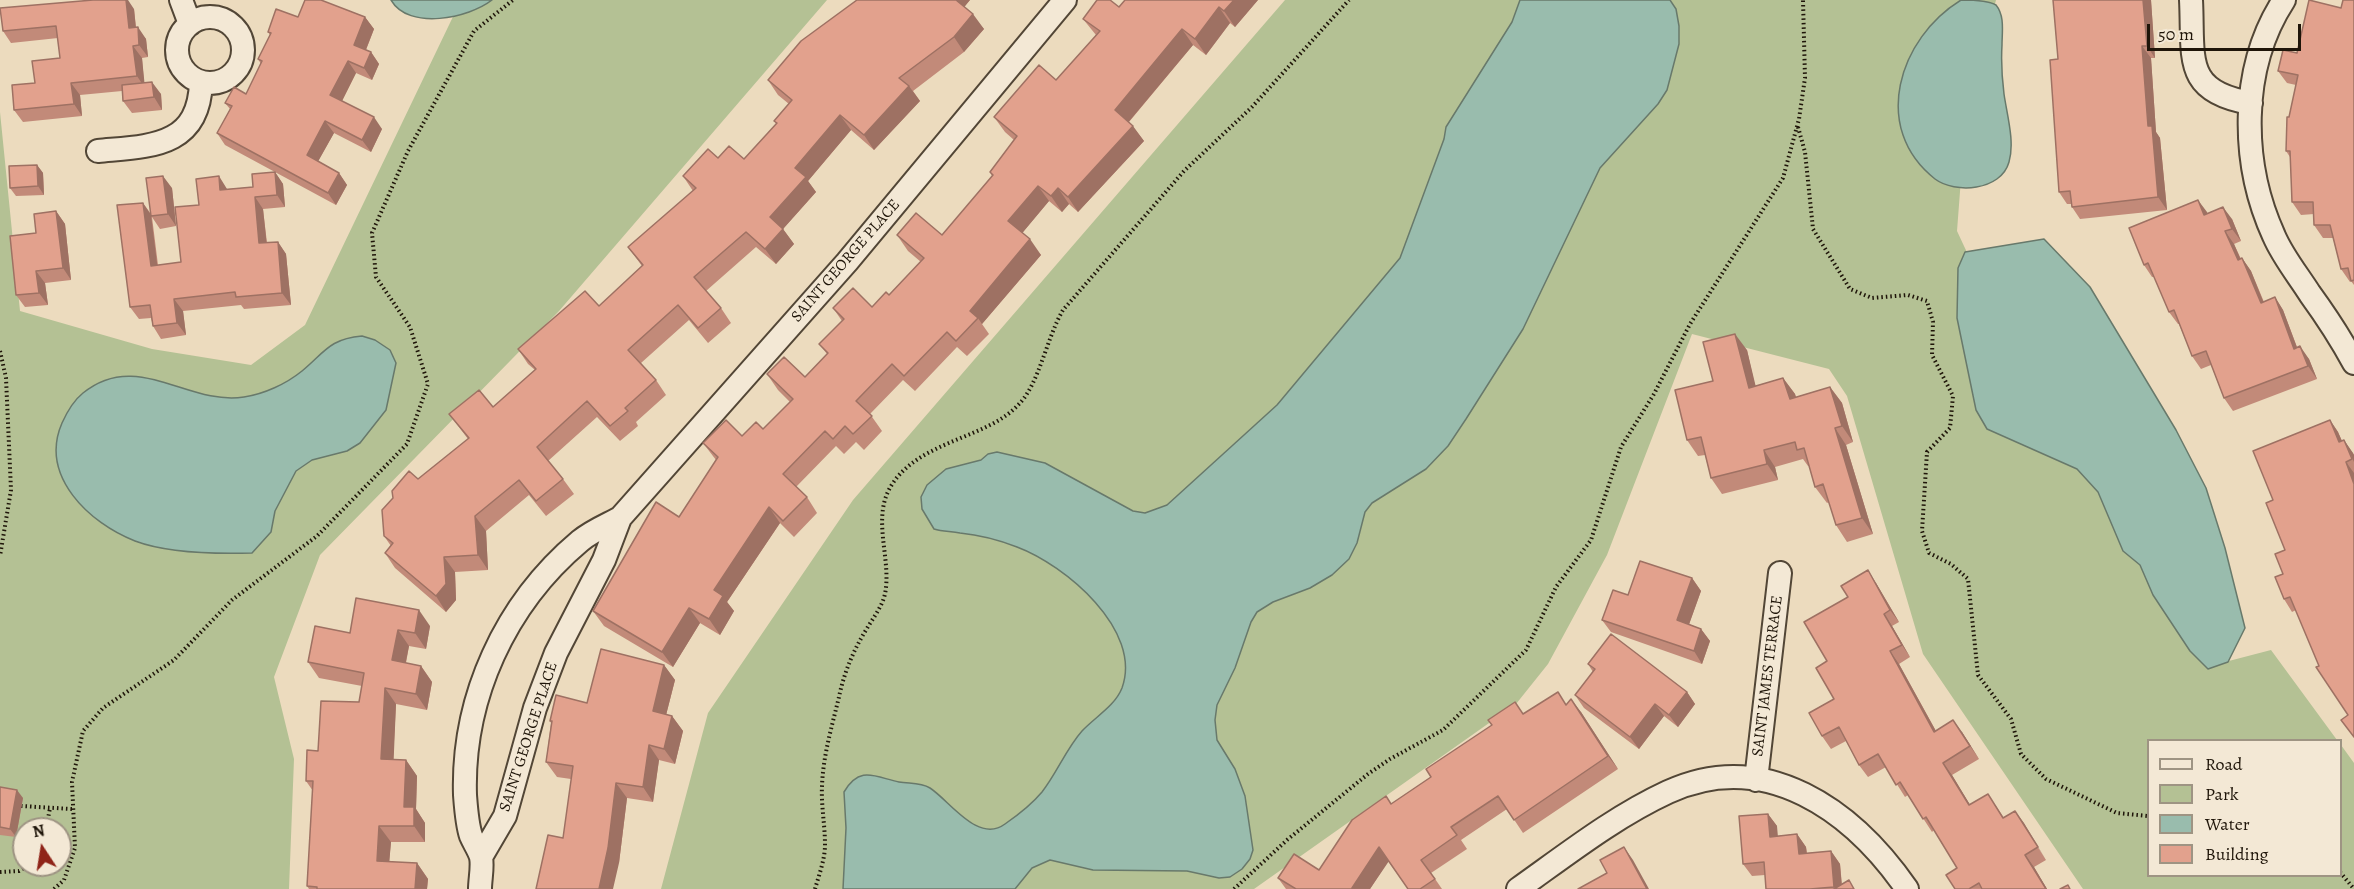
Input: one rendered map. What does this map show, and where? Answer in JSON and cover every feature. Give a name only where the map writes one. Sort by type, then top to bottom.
[{"type":"street","points":[[181,0],[190,24]]},
{"type":"street","name":"SAINT GEORGE PLACE","points":[[480,889],[481,857],[471,835],[466,798],[465,761],[470,724],[478,689],[492,655],[521,608],[543,580],[580,541],[620,518],[847,262],[1065,0]]},
{"type":"street","points":[[2191,0],[2194,67],[2201,81],[2212,92],[2225,99],[2251,103]]},
{"type":"street","points":[[2284,0],[2267,36],[2256,70],[2249,135],[2253,170],[2261,205],[2274,237],[2354,363]]},
{"type":"street","points":[[211,17],[222,19],[239,33],[243,44],[243,55],[233,75],[212,83],[201,82],[184,70],[179,61],[179,41],[190,24],[211,17]]},
{"type":"street","points":[[98,151],[153,146],[179,134],[196,111],[201,82]]},
{"type":"street","name":"SAINT GEORGE PLACE","points":[[481,857],[505,816],[535,708],[556,653],[604,560],[620,518]]},
{"type":"street","name":"SAINT JAMES TERRACE","points":[[1756,780],[1780,573]]},
{"type":"street","points":[[1518,889],[1600,831],[1668,792],[1698,783],[1726,779],[1756,780],[1798,790],[1841,815],[1868,839],[1907,889]]},
{"type":"path","points":[[54,889],[64,880],[75,848],[72,782],[83,731],[103,708],[174,660],[232,600],[317,536],[407,444],[428,384],[410,327],[376,277],[372,233],[408,151],[474,31],[513,0]]},
{"type":"path","points":[[815,889],[825,847],[823,770],[845,673],[885,594],[883,521],[890,487],[898,477],[926,455],[948,441],[992,423],[1021,403],[1031,387],[1053,326],[1063,310],[1185,171],[1252,107],[1349,0]]},
{"type":"path","points":[[1234,889],[1287,840],[1368,774],[1390,759],[1443,730],[1526,650],[1556,587],[1591,540],[1621,447],[1654,394],[1690,324],[1783,178],[1797,126],[1805,78],[1803,0]]},
{"type":"path","points":[[1797,126],[1805,152],[1813,229],[1850,289],[1872,298],[1908,295],[1928,301],[1933,322],[1932,355],[1953,396],[1950,428],[1927,452],[1923,531],[1929,553],[1951,564],[1968,579],[1978,675],[2011,719],[2021,754],[2046,779],[2117,813],[2147,816]]},
{"type":"path","points":[[0,351],[6,378],[11,490],[0,556]]},
{"type":"path","points":[[21,806],[72,809]]},
{"type":"path","points":[[48,817],[50,808]]},
{"type":"path","points":[[2342,874],[2354,889]]},
{"type":"green space","points":[[461,0],[827,0],[559,311],[320,555],[274,677],[294,759],[289,889],[0,889],[0,112],[20,311],[152,349],[251,365],[305,325]]},
{"type":"green space","points":[[1285,0],[1996,0],[1966,113],[1957,231],[2039,407],[2225,662],[2271,650],[2336,739],[2147,739],[2147,877],[2342,877],[2342,746],[2354,763],[2354,889],[2083,889],[1923,654],[1847,396],[1829,369],[1692,334],[1607,555],[1548,664],[1516,704],[1254,889],[661,889],[708,713],[853,500]]},
{"type":"water","points":[[391,0],[492,0],[469,12],[455,16],[425,18],[411,16],[400,10]]},
{"type":"water","points":[[1520,0],[1670,0],[1676,9],[1679,44],[1667,90],[1658,104],[1600,168],[1523,329],[1448,446],[1426,469],[1372,503],[1365,512],[1357,543],[1349,559],[1332,575],[1310,588],[1273,602],[1257,612],[1251,622],[1235,668],[1217,705],[1215,720],[1217,740],[1235,769],[1245,796],[1253,850],[1250,859],[1242,869],[1230,877],[1219,878],[1187,871],[1093,870],[1050,860],[1032,868],[1015,889],[843,889],[846,828],[844,792],[856,778],[868,775],[926,786],[975,825],[985,829],[995,829],[1015,817],[1038,796],[1076,738],[1110,706],[1122,688],[1125,666],[1121,644],[1111,623],[1095,602],[1057,568],[1017,547],[982,536],[934,529],[922,509],[921,497],[927,485],[946,469],[981,460],[988,454],[997,452],[1045,463],[1133,511],[1145,513],[1167,505],[1277,405],[1400,258],[1444,139],[1446,127],[1512,22]]},
{"type":"water","points":[[1961,0],[1993,3],[2001,14],[2003,82],[2011,146],[2009,162],[1997,179],[1987,184],[1965,188],[1944,184],[1935,179],[1915,158],[1903,135],[1898,110],[1900,85],[1908,60],[1922,37],[1939,17]]},
{"type":"water","points":[[2044,239],[2090,287],[2176,430],[2206,488],[2225,548],[2245,628],[2228,662],[2208,669],[2190,651],[2153,595],[2140,565],[2123,551],[2098,492],[2077,469],[1987,429],[1976,410],[1957,318],[1958,268],[1965,252]]},
{"type":"water","points":[[362,336],[375,340],[390,350],[396,363],[386,410],[360,443],[347,451],[312,460],[296,471],[275,511],[271,532],[252,553],[177,550],[135,541],[118,533],[86,510],[63,479],[57,461],[57,443],[62,423],[79,396],[103,381],[123,376],[143,377],[223,398],[252,396],[289,380],[335,343]]},
{"type":"building","points":[[93,0],[126,0],[129,28],[138,27],[139,45],[133,46],[137,76],[71,83],[74,104],[14,110],[12,85],[35,83],[32,61],[60,58],[56,26],[3,31],[0,8]]},
{"type":"building","points":[[305,0],[321,0],[365,17],[354,45],[371,52],[364,68],[348,61],[330,95],[374,117],[362,140],[325,121],[307,155],[339,173],[328,193],[217,133],[232,106],[225,103],[234,87],[246,94],[262,61],[258,59],[271,33],[268,32],[276,9],[298,17]]},
{"type":"building","points":[[857,0],[956,0],[973,14],[954,37],[899,78],[909,86],[864,135],[840,115],[795,168],[806,177],[770,217],[783,229],[765,249],[746,232],[694,277],[721,308],[698,328],[678,305],[628,350],[656,380],[625,408],[628,411],[610,426],[587,401],[537,447],[563,479],[536,501],[519,480],[475,516],[478,555],[444,557],[446,584],[436,596],[385,553],[393,543],[384,536],[382,510],[393,498],[392,491],[409,471],[418,479],[469,438],[449,414],[479,390],[493,407],[536,369],[518,349],[585,291],[599,306],[643,265],[628,247],[696,188],[683,176],[708,149],[718,158],[729,146],[744,159],[777,123],[774,121],[792,100],[768,80],[801,41]]},
{"type":"building","points":[[1097,0],[1110,0],[1119,7],[1125,0],[1234,0],[1224,11],[1219,7],[1195,39],[1182,29],[1115,110],[1133,126],[1068,197],[1058,188],[1051,196],[1038,186],[1008,221],[1030,239],[970,311],[978,318],[956,341],[947,332],[904,376],[892,364],[856,401],[872,416],[853,434],[845,426],[833,439],[825,431],[783,474],[807,497],[783,521],[769,507],[714,590],[723,596],[709,619],[689,608],[662,652],[593,611],[656,502],[679,517],[718,457],[703,443],[726,420],[742,436],[756,422],[763,429],[793,399],[767,374],[784,357],[805,377],[828,353],[819,344],[844,319],[833,308],[853,288],[872,307],[886,292],[889,295],[924,258],[897,235],[916,213],[942,235],[993,175],[990,172],[1017,136],[994,117],[1039,65],[1056,80],[1100,31],[1083,19]]},
{"type":"building","points":[[2053,0],[2143,0],[2147,46],[2142,46],[2148,126],[2152,126],[2158,197],[2072,207],[2070,191],[2059,192],[2050,60],[2058,59]]},
{"type":"building","points":[[2309,0],[2341,8],[2343,0],[2354,0],[2354,280],[2351,281],[2348,268],[2341,269],[2330,225],[2314,225],[2313,202],[2292,202],[2290,151],[2286,151],[2287,117],[2289,117],[2298,75],[2278,71],[2283,50],[2297,53]]},
{"type":"building","points":[[152,82],[154,97],[123,101],[122,85]]},
{"type":"building","points":[[37,165],[38,186],[10,188],[9,166]]},
{"type":"building","points":[[275,172],[277,195],[255,197],[259,243],[278,242],[282,293],[236,297],[235,292],[174,299],[177,323],[153,326],[150,305],[130,307],[117,205],[143,203],[151,266],[181,262],[175,207],[199,205],[196,179],[219,176],[220,190],[253,187],[252,174]]},
{"type":"building","points":[[163,176],[168,214],[151,216],[146,178]]},
{"type":"building","points":[[2198,200],[2204,215],[2223,207],[2232,229],[2225,231],[2238,260],[2242,258],[2261,303],[2275,297],[2294,349],[2300,346],[2308,366],[2224,398],[2206,351],[2192,356],[2174,310],[2169,312],[2148,263],[2144,265],[2129,228]]},
{"type":"building","points":[[56,211],[63,268],[36,271],[39,293],[16,295],[10,236],[36,233],[34,214]]},
{"type":"building","points":[[1735,334],[1749,388],[1783,378],[1790,399],[1830,387],[1842,426],[1835,428],[1862,518],[1836,525],[1823,484],[1815,487],[1804,448],[1797,450],[1795,442],[1764,450],[1767,464],[1711,478],[1701,437],[1687,440],[1675,390],[1713,381],[1703,342]]},
{"type":"building","points":[[2330,420],[2339,442],[2344,440],[2352,459],[2346,462],[2354,484],[2354,737],[2341,720],[2348,715],[2316,667],[2319,666],[2290,597],[2284,599],[2275,577],[2283,574],[2275,554],[2285,550],[2266,503],[2273,500],[2253,451]]},
{"type":"building","points":[[1640,561],[1692,578],[1677,620],[1701,629],[1694,651],[1602,620],[1613,590],[1628,595]]},
{"type":"building","points":[[1868,570],[1890,610],[1884,614],[1902,645],[1890,651],[1934,732],[1953,720],[1970,746],[1943,763],[1969,805],[1988,794],[2003,818],[2015,811],[2038,847],[2025,855],[2046,889],[1982,889],[1979,883],[1969,889],[1955,889],[1946,875],[1957,868],[1926,817],[1923,819],[1900,782],[1896,785],[1878,754],[1859,765],[1839,727],[1822,736],[1809,713],[1834,699],[1816,668],[1827,661],[1804,622],[1848,597],[1841,586]]},
{"type":"building","points":[[356,598],[419,610],[415,633],[398,630],[392,660],[421,666],[416,694],[385,688],[381,759],[406,760],[404,807],[414,807],[414,826],[379,826],[377,861],[417,863],[415,889],[317,889],[317,887],[307,886],[313,781],[306,781],[307,750],[318,751],[321,701],[359,702],[364,673],[308,662],[315,626],[350,633]]},
{"type":"building","points":[[1611,634],[1687,692],[1669,715],[1655,704],[1630,737],[1575,695],[1595,669],[1588,664]]},
{"type":"building","points":[[601,649],[664,665],[653,711],[672,716],[664,749],[649,745],[643,787],[616,783],[608,848],[599,889],[536,889],[548,835],[563,838],[573,766],[546,762],[552,721],[550,721],[556,695],[587,703]]},
{"type":"building","points":[[1558,692],[1566,705],[1571,699],[1608,756],[1514,820],[1498,796],[1451,827],[1457,835],[1421,860],[1435,879],[1420,889],[1408,889],[1379,847],[1352,888],[1354,889],[1296,889],[1278,878],[1294,854],[1319,870],[1352,820],[1386,796],[1391,804],[1431,777],[1426,769],[1492,725],[1488,720],[1515,702],[1523,714]]},
{"type":"building","points":[[0,787],[17,790],[10,829],[0,827]]},
{"type":"building","points":[[1768,814],[1770,837],[1797,834],[1799,854],[1831,851],[1834,887],[1766,889],[1764,862],[1743,864],[1739,816]]},
{"type":"building","points":[[1624,847],[1647,889],[1578,889],[1607,873],[1600,860]]},
{"type":"building","points":[[1849,880],[1854,889],[1834,889]]}]
